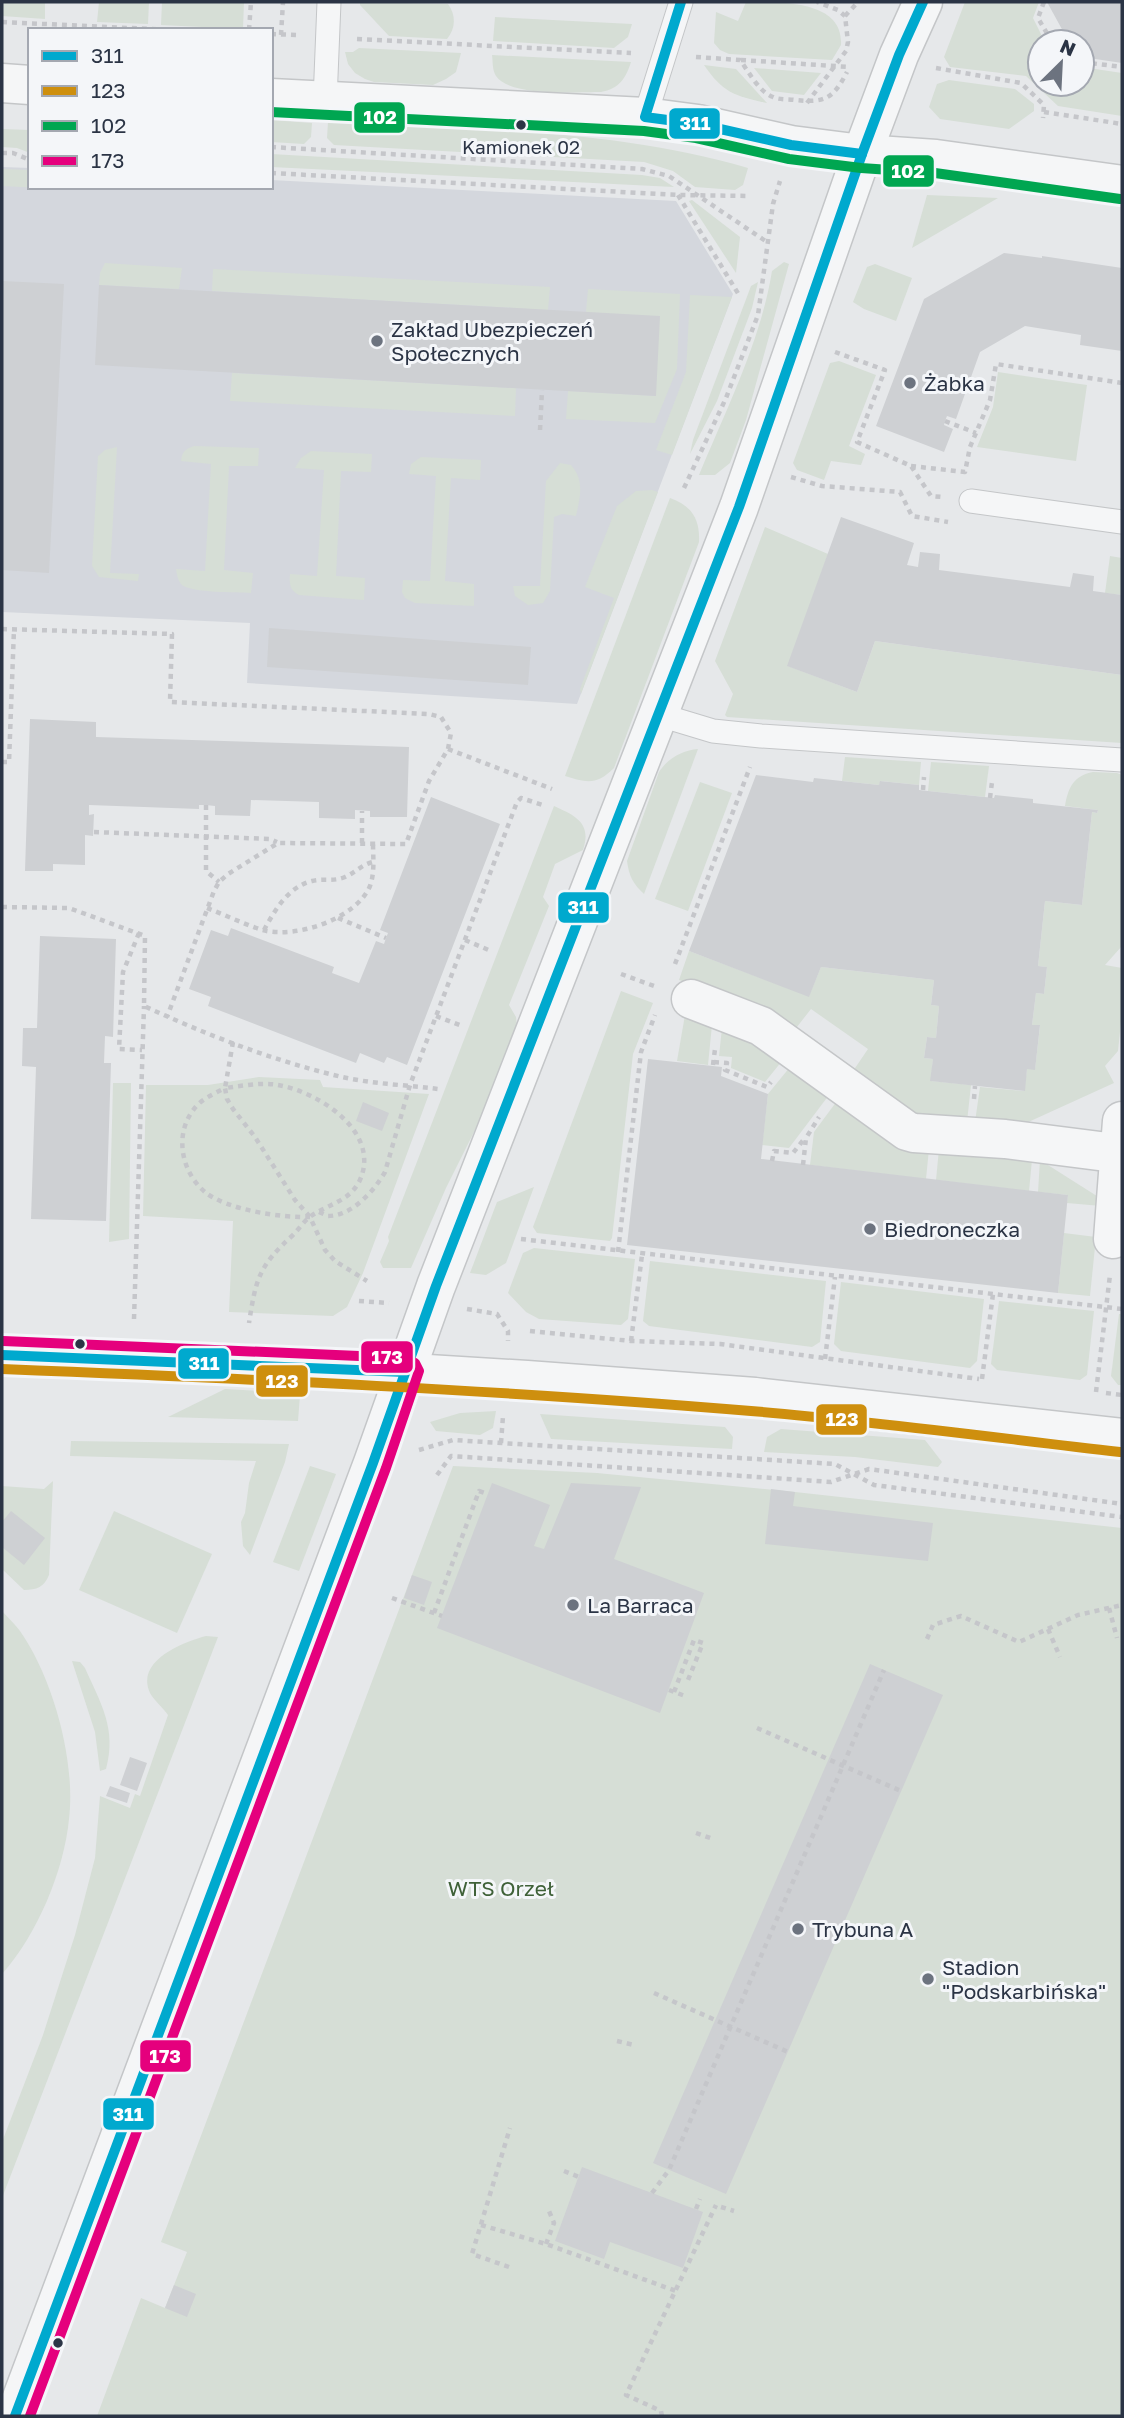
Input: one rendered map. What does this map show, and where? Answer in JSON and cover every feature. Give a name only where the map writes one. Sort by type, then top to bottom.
[{"type":"street","points":[[15,2416],[380,1444],[436,1286],[739,507],[862,154],[899,55],[923,2]]},
{"type":"street","points":[[2,83],[28,85]]},
{"type":"street","points":[[273,99],[645,117],[698,124],[791,145],[862,154],[936,159],[1122,185]]},
{"type":"street","points":[[691,999],[761,1026],[902,1128],[914,1133],[1121,1143],[1113,1239]]},
{"type":"street","points":[[2,1355],[405,1372],[755,1396],[1122,1438]]},
{"type":"lane","points":[[325,101],[329,2]]},
{"type":"lane","points":[[645,117],[681,2]]},
{"type":"lane","points":[[971,501],[1122,522]]},
{"type":"lane","points":[[660,715],[713,731],[761,736],[1122,760]]},
{"type":"path","points":[[249,28],[251,2]]},
{"type":"path","points":[[281,35],[283,2]]},
{"type":"path","points":[[684,488],[726,398],[758,315],[773,204],[807,101],[846,51],[848,42],[845,16],[838,10],[817,2]]},
{"type":"path","points":[[845,16],[858,2]]},
{"type":"path","points":[[1044,2],[1038,18],[1044,28]]},
{"type":"path","points":[[2,22],[130,28]]},
{"type":"path","points":[[273,34],[850,67]]},
{"type":"path","points":[[740,60],[761,88],[773,97],[818,102],[830,97],[854,60]]},
{"type":"path","points":[[1096,64],[1122,67]]},
{"type":"path","points":[[934,67],[1021,83],[1044,105],[1043,115],[1122,124]]},
{"type":"path","points":[[273,147],[642,169],[669,176],[767,242]]},
{"type":"path","points":[[2,153],[13,153],[28,159]]},
{"type":"path","points":[[273,173],[697,196],[750,196]]},
{"type":"path","points":[[678,195],[739,295]]},
{"type":"path","points":[[828,349],[885,370],[857,442],[911,466],[965,472],[970,447],[990,400],[996,364],[1122,383]]},
{"type":"path","points":[[540,430],[542,390]]},
{"type":"path","points":[[945,421],[976,433]]},
{"type":"path","points":[[911,466],[931,496],[971,501]]},
{"type":"path","points":[[780,474],[822,486]]},
{"type":"path","points":[[2,629],[172,634],[170,702],[429,714],[441,717],[452,733],[448,749],[429,781],[406,844],[278,843],[243,863],[219,882],[167,1017]]},
{"type":"path","points":[[2,762],[9,762],[15,629]]},
{"type":"path","points":[[448,749],[552,789]]},
{"type":"path","points":[[320,1212],[328,1216],[342,1213],[365,1199],[378,1185],[389,1161],[410,1085],[517,802],[521,798],[546,806]]},
{"type":"path","points":[[206,805],[206,871],[219,882]]},
{"type":"path","points":[[362,811],[362,843]]},
{"type":"path","points":[[94,832],[270,838],[278,843]]},
{"type":"path","points":[[207,908],[264,930],[279,932],[323,925],[361,900],[369,888],[373,843]]},
{"type":"path","points":[[264,930],[277,906],[290,893],[313,881],[334,880],[346,876],[361,864],[373,862]]},
{"type":"path","points":[[2,907],[69,908],[145,936],[134,1319]]},
{"type":"path","points":[[337,918],[386,939]]},
{"type":"path","points":[[139,933],[122,972],[119,1049],[142,1050]]},
{"type":"path","points":[[465,940],[491,951]]},
{"type":"path","points":[[144,1006],[233,1042],[344,1077],[438,1088]]},
{"type":"path","points":[[436,1016],[462,1026]]},
{"type":"path","points":[[233,1042],[225,1088],[227,1099],[295,1200],[310,1217],[320,1241],[335,1261],[367,1281]]},
{"type":"path","points":[[249,1323],[256,1283],[269,1258],[310,1217],[339,1202],[352,1192],[359,1181],[364,1160],[360,1139],[330,1106],[292,1087],[258,1084],[225,1088],[201,1101],[192,1110],[182,1133],[182,1146],[188,1171],[205,1192],[238,1207],[289,1218],[310,1217]]},
{"type":"path","points":[[772,1161],[774,1151],[793,1153],[806,1138],[841,1084]]},
{"type":"path","points":[[803,1165],[806,1138]]},
{"type":"path","points":[[521,1239],[1122,1309]]},
{"type":"path","points":[[631,1341],[642,1255]]},
{"type":"path","points":[[825,1359],[835,1276]]},
{"type":"path","points":[[982,1379],[993,1294]]},
{"type":"path","points":[[359,1301],[399,1304]]},
{"type":"path","points":[[1096,1392],[1107,1307]]},
{"type":"path","points":[[468,1309],[497,1314],[508,1331],[508,1347]]},
{"type":"path","points":[[530,1331],[631,1341],[720,1344],[994,1381]]},
{"type":"path","points":[[1083,1391],[1122,1395]]},
{"type":"path","points":[[501,1443],[504,1408]]},
{"type":"path","points":[[380,1444],[415,1451],[453,1440],[835,1464],[874,1485],[1122,1517]]},
{"type":"path","points":[[437,1475],[451,1456],[831,1482],[869,1469],[1122,1504]]},
{"type":"path","points":[[434,1613],[479,1491],[488,1494]]},
{"type":"path","points":[[392,1598],[442,1616]]},
{"type":"path","points":[[927,1639],[933,1625],[961,1616],[1019,1642],[1078,1615],[1122,1605]]},
{"type":"path","points":[[1109,1608],[1117,1638]]},
{"type":"path","points":[[1048,1629],[1060,1657]]},
{"type":"path","points":[[685,1696],[671,1691],[694,1640],[703,1643],[688,1680],[690,1681]]},
{"type":"path","points":[[652,2193],[669,2170],[884,1670]]},
{"type":"path","points":[[757,1728],[901,1791]]},
{"type":"path","points":[[696,1833],[713,1839]]},
{"type":"path","points":[[654,1993],[788,2052]]},
{"type":"path","points":[[617,2041],[634,2045]]},
{"type":"path","points":[[509,2267],[472,2254],[510,2128]]},
{"type":"path","points":[[564,2171],[579,2177]]},
{"type":"path","points":[[696,2209],[700,2199]]},
{"type":"path","points":[[662,2416],[661,2411],[626,2395],[718,2206],[734,2211]]},
{"type":"path","points":[[546,2244],[554,2223],[549,2211]]},
{"type":"path","points":[[481,2224],[546,2244],[676,2291]]},
{"type":"shaded area","points":[[2,167],[28,168],[28,189],[273,189],[273,180],[676,201],[733,294],[577,704],[247,683],[250,623],[2,612]]},
{"type":"green space","points":[[2,2],[45,2],[45,19],[2,16]]},
{"type":"green space","points":[[99,2],[149,2],[148,24],[97,22]]},
{"type":"green space","points":[[162,2],[244,2],[243,28],[161,25]]},
{"type":"green space","points":[[360,2],[448,4],[454,17],[453,26],[447,39],[389,36]]},
{"type":"green space","points":[[746,2],[792,4],[821,12],[832,19],[839,30],[841,45],[832,60],[729,54],[720,50],[714,43],[716,12],[738,21]]},
{"type":"green space","points":[[965,2],[1039,2],[1033,18],[1038,28],[1026,28],[1026,76],[950,67],[944,57]]},
{"type":"green space","points":[[495,17],[632,24],[628,37],[614,48],[493,41]]},
{"type":"green space","points":[[359,48],[461,53],[456,72],[433,85],[374,82],[365,79],[355,73],[348,64],[345,52],[353,52]]},
{"type":"green space","points":[[492,55],[631,62],[621,82],[607,91],[545,92],[504,83],[495,74]]},
{"type":"green space","points":[[704,65],[736,69],[767,103],[731,92],[717,82]]},
{"type":"green space","points":[[754,68],[821,73],[804,95],[772,91]]},
{"type":"green space","points":[[1096,69],[1122,73],[1122,116],[1058,106],[1049,98],[1096,98]]},
{"type":"green space","points":[[949,80],[1015,89],[1034,104],[1034,111],[1009,129],[940,119],[929,107],[937,84]]},
{"type":"green space","points":[[273,120],[312,123],[311,137],[304,144],[273,142]]},
{"type":"green space","points":[[328,122],[593,138],[697,155],[748,168],[743,185],[735,190],[695,187],[673,171],[644,162],[334,145],[327,138]]},
{"type":"green space","points":[[2,129],[28,130],[28,152],[2,147]]},
{"type":"green space","points":[[273,154],[642,175],[660,178],[674,187],[273,167]]},
{"type":"green space","points":[[2,169],[28,170],[28,187],[2,186]]},
{"type":"green space","points":[[927,195],[998,198],[912,248]]},
{"type":"green space","points":[[692,200],[740,237],[736,273],[689,201]]},
{"type":"green space","points":[[784,262],[789,264],[746,420],[730,463],[715,475],[699,475],[751,349],[772,271]]},
{"type":"green space","points":[[105,263],[182,268],[179,289],[99,285],[100,273]]},
{"type":"green space","points":[[875,264],[912,278],[896,321],[853,302],[867,267]]},
{"type":"green space","points":[[213,269],[550,287],[548,310],[212,291]]},
{"type":"green space","points":[[758,282],[752,308],[717,401],[690,454],[751,286]]},
{"type":"green space","points":[[588,289],[680,294],[677,369],[655,423],[566,419],[568,391],[655,396],[586,312]]},
{"type":"green space","points":[[690,295],[732,297],[672,455],[656,450],[686,372]]},
{"type":"green space","points":[[839,361],[876,375],[849,446],[865,454],[861,465],[831,461],[824,480],[797,470],[793,463],[830,363]]},
{"type":"green space","points":[[998,372],[1087,385],[1076,461],[977,447],[993,407]]},
{"type":"green space","points":[[232,373],[516,388],[515,416],[230,401]]},
{"type":"green space","points":[[194,446],[259,448],[258,466],[229,466],[224,570],[253,573],[251,593],[187,588],[179,580],[176,569],[205,571],[211,464],[181,461],[184,451]]},
{"type":"green space","points":[[117,447],[110,573],[139,574],[138,581],[99,577],[92,566],[98,456],[105,450]]},
{"type":"green space","points":[[311,451],[372,454],[371,472],[341,471],[336,576],[365,578],[364,600],[299,595],[291,586],[290,574],[317,576],[324,470],[295,468],[301,458]]},
{"type":"green space","points":[[421,457],[481,460],[480,480],[451,478],[445,581],[474,584],[474,606],[415,603],[405,598],[402,592],[403,580],[430,581],[436,476],[409,474],[411,464]]},
{"type":"green space","points":[[560,463],[571,465],[580,483],[576,516],[562,514],[554,517],[550,591],[543,603],[528,605],[515,596],[513,586],[540,586],[546,481]]},
{"type":"green space","points":[[636,491],[658,492],[581,694],[580,689],[614,598],[585,587],[617,506]]},
{"type":"green space","points":[[670,498],[684,505],[693,514],[698,527],[699,542],[614,768],[591,781],[565,776]]},
{"type":"green space","points":[[765,527],[828,554],[788,666],[857,692],[875,641],[1122,675],[1122,743],[727,717],[725,715],[733,694],[715,661]]},
{"type":"green space","points":[[1110,556],[1122,558],[1122,595],[1105,593]]},
{"type":"green space","points":[[698,749],[644,894],[632,879],[627,861],[659,772],[676,756]]},
{"type":"green space","points":[[845,757],[921,762],[919,785],[842,781]]},
{"type":"green space","points":[[931,762],[989,766],[985,797],[928,791]]},
{"type":"green space","points":[[1093,772],[1122,775],[1122,946],[1105,965],[1122,968],[1122,1012],[1118,1051],[1105,1066],[1114,1083],[1024,1124],[975,1122],[980,1087],[1024,1091],[1027,1069],[1035,1069],[1040,1026],[1032,1025],[1036,993],[1044,994],[1047,967],[1038,966],[1045,901],[1082,905],[1092,812],[1097,813],[1098,810],[1065,806],[1076,780]]},
{"type":"green space","points":[[700,782],[732,793],[688,911],[655,899]]},
{"type":"green space","points":[[554,806],[575,817],[584,827],[583,850],[555,864],[543,897],[549,906],[509,1005],[516,1017],[517,1026],[483,1114],[446,1188],[411,1268],[383,1268],[380,1262],[389,1241],[388,1237]]},
{"type":"green space","points":[[689,951],[809,996],[821,967],[934,980],[931,1005],[939,1006],[936,1038],[927,1037],[924,1058],[933,1059],[931,1081],[971,1085],[967,1122],[912,1116],[851,1074],[868,1049],[811,1009],[793,1032],[770,1014],[679,980]]},
{"type":"green space","points":[[621,991],[653,1003],[633,1054],[612,1238],[610,1241],[537,1233],[533,1227]]},
{"type":"green space","points":[[685,1015],[712,1025],[708,1065],[677,1061]]},
{"type":"green space","points":[[722,1028],[750,1038],[782,1061],[765,1082],[731,1068],[732,1057],[719,1056]]},
{"type":"green space","points":[[790,1067],[829,1095],[789,1148],[762,1145],[768,1094]]},
{"type":"green space","points":[[259,1077],[320,1080],[323,1087],[429,1094],[363,1273],[347,1307],[333,1316],[229,1312],[233,1221],[143,1216],[146,1085],[208,1085]]},
{"type":"green space","points":[[113,1083],[131,1083],[129,1239],[109,1242]]},
{"type":"green space","points":[[837,1101],[929,1149],[926,1179],[810,1165],[814,1132]]},
{"type":"green space","points":[[939,1149],[1032,1160],[1029,1191],[936,1180]]},
{"type":"green space","points":[[1040,1160],[1100,1198],[1101,1206],[1067,1203],[1068,1195],[1038,1192]]},
{"type":"green space","points":[[534,1187],[506,1263],[486,1275],[470,1273],[497,1202]]},
{"type":"green space","points":[[1064,1233],[1096,1237],[1090,1296],[1058,1293]]},
{"type":"green space","points":[[534,1248],[635,1259],[628,1319],[621,1325],[539,1319],[526,1312],[508,1293],[523,1253]]},
{"type":"green space","points":[[650,1261],[826,1281],[820,1342],[812,1347],[649,1326],[643,1321]]},
{"type":"green space","points":[[841,1282],[984,1299],[977,1361],[970,1368],[841,1351],[834,1344]]},
{"type":"green space","points":[[999,1301],[1094,1311],[1087,1375],[1080,1380],[997,1370],[991,1364]]},
{"type":"green space","points":[[1119,1314],[1122,1314],[1122,1385],[1118,1385],[1111,1376]]},
{"type":"green space","points":[[225,1389],[300,1395],[298,1421],[168,1417]]},
{"type":"green space","points":[[496,1411],[493,1428],[480,1435],[436,1431],[430,1422],[460,1413]]},
{"type":"green space","points":[[540,1414],[725,1427],[733,1437],[732,1449],[551,1439]]},
{"type":"green space","points":[[781,1429],[925,1440],[942,1462],[938,1467],[855,1457],[764,1452],[767,1437]]},
{"type":"green space","points":[[71,1441],[289,1444],[285,1462],[250,1555],[243,1546],[241,1522],[256,1461],[70,1456]]},
{"type":"green space","points":[[310,1466],[336,1474],[299,1571],[273,1562]]},
{"type":"green space","name":"WTS Orzeł","points":[[453,1466],[597,1473],[1122,1528],[1122,2416],[97,2416],[141,2298],[165,2308],[187,2252],[161,2242]]},
{"type":"green space","points":[[53,1481],[49,1575],[40,1587],[24,1590],[2,1569],[2,1486],[44,1489]]},
{"type":"green space","points":[[114,1511],[212,1554],[177,1633],[79,1590]]},
{"type":"green space","points":[[2,1611],[18,1628],[32,1650],[52,1696],[65,1746],[70,1796],[66,1839],[55,1881],[27,1941],[2,1974]]},
{"type":"green space","points":[[206,1636],[218,1637],[2,2198],[2,2142],[43,2035],[75,1935],[95,1858],[100,1796],[130,1808],[135,1794],[140,1796],[168,1715],[150,1693],[147,1682],[149,1671],[155,1662],[174,1648]]},
{"type":"green space","points":[[72,1661],[80,1662],[85,1668],[106,1717],[109,1755],[106,1769],[100,1771],[95,1732]]},
{"type":"building","points":[[1047,2],[1122,2],[1122,63],[1096,59],[1096,28],[1061,28]]},
{"type":"building","points":[[1004,253],[1122,268],[1122,351],[1080,345],[1081,335],[1025,326],[980,352],[956,419],[947,416],[945,421],[944,425],[953,429],[944,452],[876,426],[924,299]]},
{"type":"building","points":[[2,281],[64,284],[49,573],[2,570]]},
{"type":"building","name":"Zakład Ubezpieczeń Społecznych","points":[[99,285],[660,316],[656,396],[95,365]]},
{"type":"building","points":[[841,517],[914,543],[907,565],[918,567],[920,552],[940,554],[939,570],[1070,587],[1073,573],[1094,576],[1093,591],[1122,595],[1122,675],[875,641],[857,692],[787,666]]},
{"type":"building","points":[[269,628],[531,647],[528,685],[267,667]]},
{"type":"building","points":[[30,719],[96,722],[96,737],[409,747],[407,817],[370,817],[370,811],[355,810],[355,819],[319,818],[319,802],[251,800],[250,816],[215,815],[215,806],[206,805],[199,805],[199,809],[89,805],[89,815],[94,814],[93,836],[85,835],[85,865],[53,864],[53,871],[25,871]]},
{"type":"building","points":[[756,775],[813,782],[814,778],[879,785],[880,781],[919,785],[919,790],[1033,799],[1033,803],[1098,810],[1097,813],[1092,812],[1082,905],[1045,901],[1038,966],[1047,967],[1044,994],[1036,993],[1032,1025],[1040,1025],[1035,1070],[1027,1069],[1025,1091],[930,1081],[933,1059],[924,1058],[927,1037],[936,1038],[939,1006],[931,1005],[934,980],[821,967],[809,997],[689,951]]},
{"type":"building","points":[[431,797],[500,824],[407,1065],[387,1057],[384,1063],[360,1053],[356,1063],[208,1006],[211,997],[189,989],[211,930],[228,936],[231,928],[334,967],[332,973],[359,983],[376,941],[384,944],[388,933],[380,930]]},
{"type":"building","points":[[40,936],[116,939],[113,1037],[105,1036],[104,1063],[111,1063],[106,1221],[31,1219],[36,1067],[22,1066],[23,1028],[37,1028]]},
{"type":"building","points":[[648,1059],[722,1067],[721,1076],[768,1094],[761,1159],[1068,1195],[1058,1293],[627,1245]]},
{"type":"building","points":[[363,1102],[389,1113],[382,1131],[356,1121]]},
{"type":"building","name":"La Barraca","points":[[492,1483],[550,1505],[534,1546],[544,1549],[571,1483],[641,1487],[614,1559],[704,1593],[660,1713],[437,1628]]},
{"type":"building","points":[[771,1489],[795,1492],[793,1506],[933,1523],[928,1561],[765,1544]]},
{"type":"building","points":[[11,1511],[45,1538],[24,1565],[2,1547],[2,1522]]},
{"type":"building","points":[[412,1575],[432,1582],[424,1605],[404,1598]]},
{"type":"building","name":"Trybuna A","points":[[870,1664],[943,1695],[726,2194],[653,2163]]},
{"type":"building","points":[[130,1757],[147,1763],[137,1791],[120,1785]]},
{"type":"building","points":[[110,1786],[130,1793],[127,1803],[106,1796]]},
{"type":"building","points":[[582,2167],[703,2212],[683,2268],[610,2242],[604,2259],[555,2241]]},
{"type":"building","points":[[174,2285],[196,2294],[187,2317],[165,2308]]},
{"type":"transit line","name":"311","points":[[681,2],[645,117],[698,124],[791,145],[862,154]]},
{"type":"transit line","name":"311","points":[[15,2416],[373,1463],[436,1286],[739,507],[862,154],[899,55],[923,2]]},
{"type":"transit line","name":"102","points":[[273,112],[644,131],[696,138],[789,159],[935,173],[1120,199]]},
{"type":"transit line","name":"173","points":[[3,1341],[406,1358],[415,1363],[419,1371],[386,1468],[30,2416]]},
{"type":"transit line","name":"311","points":[[2,1355],[405,1372]]},
{"type":"transit line","name":"123","points":[[2,1369],[564,1397],[843,1420],[1120,1452]]},
{"type":"place","name":"Kamionek 02","points":[[521,125]]},
{"type":"place","name":"Zakład Ubezpieczeń Społecznych","points":[[377,341]]},
{"type":"place","name":"Żabka","points":[[910,383]]},
{"type":"place","name":"Biedroneczka","points":[[870,1229]]},
{"type":"place","name":"La Barraca","points":[[573,1605]]},
{"type":"place","name":"Trybuna A","points":[[798,1929]]},
{"type":"place","name":"Stadion \"Podskarbińska\"","points":[[928,1979]]}]
